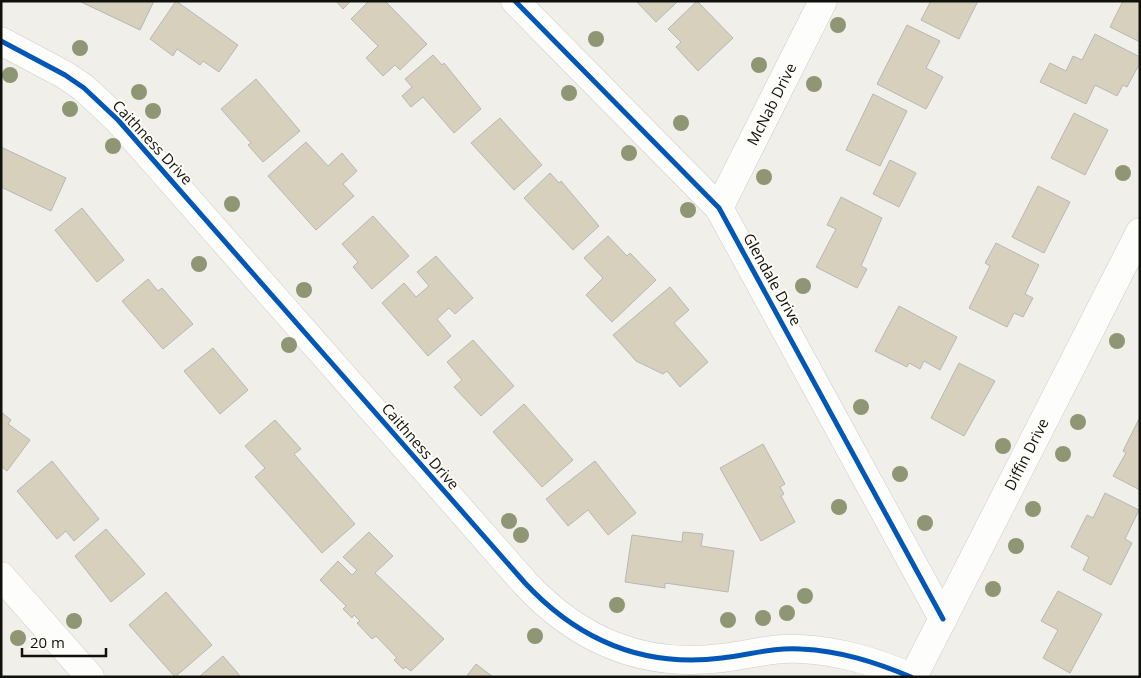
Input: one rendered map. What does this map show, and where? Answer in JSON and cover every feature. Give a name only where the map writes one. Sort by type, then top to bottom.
[{"type":"street","name":"Glendale Drive","points":[[515,1],[719,208],[943,618]]},
{"type":"street","name":"McNab Drive","points":[[719,208],[823,1]]},
{"type":"street","name":"Caithness Drive","points":[[1,41],[65,75],[84,88],[118,120],[525,583],[546,606],[572,625],[599,641],[629,652],[660,659],[692,660],[723,658],[761,650],[800,649],[839,652],[876,662],[912,677]]},
{"type":"street","name":"Diffin Drive","points":[[912,677],[1140,232]]},
{"type":"street","points":[[1,576],[90,677]]},
{"type":"building","points":[[79,1],[154,1],[140,30]]},
{"type":"building","points":[[176,1],[238,45],[219,72],[203,61],[200,65],[177,49],[173,56],[150,39]]},
{"type":"building","points":[[336,1],[351,1],[343,9]]},
{"type":"building","points":[[369,1],[385,1],[427,44],[400,70],[395,65],[383,76],[366,58],[378,46],[351,19]]},
{"type":"building","points":[[636,1],[678,1],[656,22]]},
{"type":"building","points":[[697,1],[733,38],[698,71],[676,47],[681,42],[668,29]]},
{"type":"building","points":[[931,1],[978,1],[959,39],[921,20]]},
{"type":"building","points":[[1123,1],[1140,1],[1140,42],[1110,27]]},
{"type":"building","points":[[907,25],[940,41],[926,68],[943,77],[926,109],[877,84]]},
{"type":"building","points":[[1095,34],[1140,57],[1140,63],[1127,87],[1123,85],[1117,96],[1095,85],[1086,104],[1040,82],[1050,63],[1066,71],[1073,56],[1082,60]]},
{"type":"building","points":[[433,55],[442,65],[444,63],[481,109],[454,133],[423,97],[411,107],[402,96],[412,87],[405,79]]},
{"type":"building","points":[[256,79],[300,131],[263,162],[248,145],[251,143],[221,109]]},
{"type":"building","points":[[873,94],[907,111],[880,166],[846,150]]},
{"type":"building","points":[[1074,113],[1108,130],[1085,175],[1051,158]]},
{"type":"building","points":[[500,118],[542,165],[514,190],[471,143]]},
{"type":"building","points":[[306,142],[328,166],[342,153],[357,171],[343,184],[354,196],[316,230],[268,176]]},
{"type":"building","points":[[1,147],[66,178],[51,211],[1,187]]},
{"type":"building","points":[[890,160],[916,173],[899,207],[873,194]]},
{"type":"building","points":[[550,173],[559,183],[561,181],[599,226],[573,250],[524,198]]},
{"type":"building","points":[[1038,186],[1070,202],[1044,253],[1012,237]]},
{"type":"building","points":[[841,197],[882,218],[861,266],[867,269],[857,288],[816,267],[836,229],[827,225]]},
{"type":"building","points":[[82,208],[124,260],[97,282],[55,230]]},
{"type":"building","points":[[373,216],[409,256],[372,289],[353,267],[358,262],[342,244]]},
{"type":"building","points":[[608,236],[627,256],[630,253],[656,280],[612,322],[586,295],[603,278],[584,258]]},
{"type":"building","points":[[996,243],[1039,265],[1025,294],[1033,298],[1023,317],[1014,313],[1007,327],[969,308],[990,266],[985,263]]},
{"type":"building","points":[[436,256],[473,298],[455,314],[449,308],[437,319],[451,336],[428,356],[382,303],[404,283],[416,297],[429,286],[417,272]]},
{"type":"building","points":[[148,279],[158,291],[162,288],[193,324],[163,349],[122,301]]},
{"type":"building","points":[[670,287],[689,310],[674,323],[708,362],[680,387],[667,371],[663,374],[636,361],[613,335]]},
{"type":"building","points":[[899,306],[957,337],[940,370],[924,361],[920,369],[909,363],[907,367],[875,351]]},
{"type":"building","points":[[473,340],[514,386],[481,416],[454,387],[462,380],[447,362]]},
{"type":"building","points":[[213,348],[248,390],[220,414],[184,371]]},
{"type":"building","points":[[959,363],[995,381],[964,436],[931,418]]},
{"type":"building","points":[[524,404],[573,460],[542,487],[493,432]]},
{"type":"building","points":[[1,412],[11,420],[8,424],[30,440],[7,471],[1,466]]},
{"type":"building","points":[[1139,419],[1140,490],[1113,476],[1126,453],[1123,451]]},
{"type":"building","points":[[275,420],[301,449],[294,454],[355,524],[322,553],[255,477],[265,468],[245,446]]},
{"type":"building","points":[[763,444],[785,484],[780,487],[784,494],[781,496],[795,522],[761,541],[720,468]]},
{"type":"building","points":[[52,461],[99,519],[74,541],[66,531],[57,539],[17,491]]},
{"type":"building","points":[[595,461],[636,513],[608,535],[588,510],[568,526],[546,499]]},
{"type":"building","points":[[1105,493],[1139,510],[1125,539],[1132,543],[1111,585],[1083,570],[1089,557],[1071,547],[1087,515],[1093,518]]},
{"type":"building","points":[[106,529],[145,574],[111,602],[75,556]]},
{"type":"building","points":[[369,532],[393,556],[375,573],[444,639],[411,671],[406,667],[403,669],[394,660],[397,658],[376,636],[372,639],[357,623],[360,621],[354,615],[352,618],[343,609],[346,606],[320,580],[338,561],[352,575],[357,570],[343,557]]},
{"type":"building","points":[[683,532],[703,534],[701,546],[734,551],[728,592],[665,583],[665,588],[625,582],[632,535],[682,542]]},
{"type":"building","points":[[1058,591],[1102,614],[1070,673],[1043,658],[1058,630],[1041,621]]},
{"type":"building","points":[[166,592],[212,645],[175,677],[129,625]]},
{"type":"building","points":[[223,656],[241,677],[199,677]]},
{"type":"building","points":[[476,664],[493,677],[466,677]]},
{"type":"cycle path","points":[[515,1],[719,208],[943,619]]},
{"type":"cycle path","points":[[1,41],[65,75],[84,88],[118,120],[525,583],[567,621],[590,635],[614,646],[639,654],[665,659],[722,658],[771,650],[816,650],[858,658],[911,677]]}]
